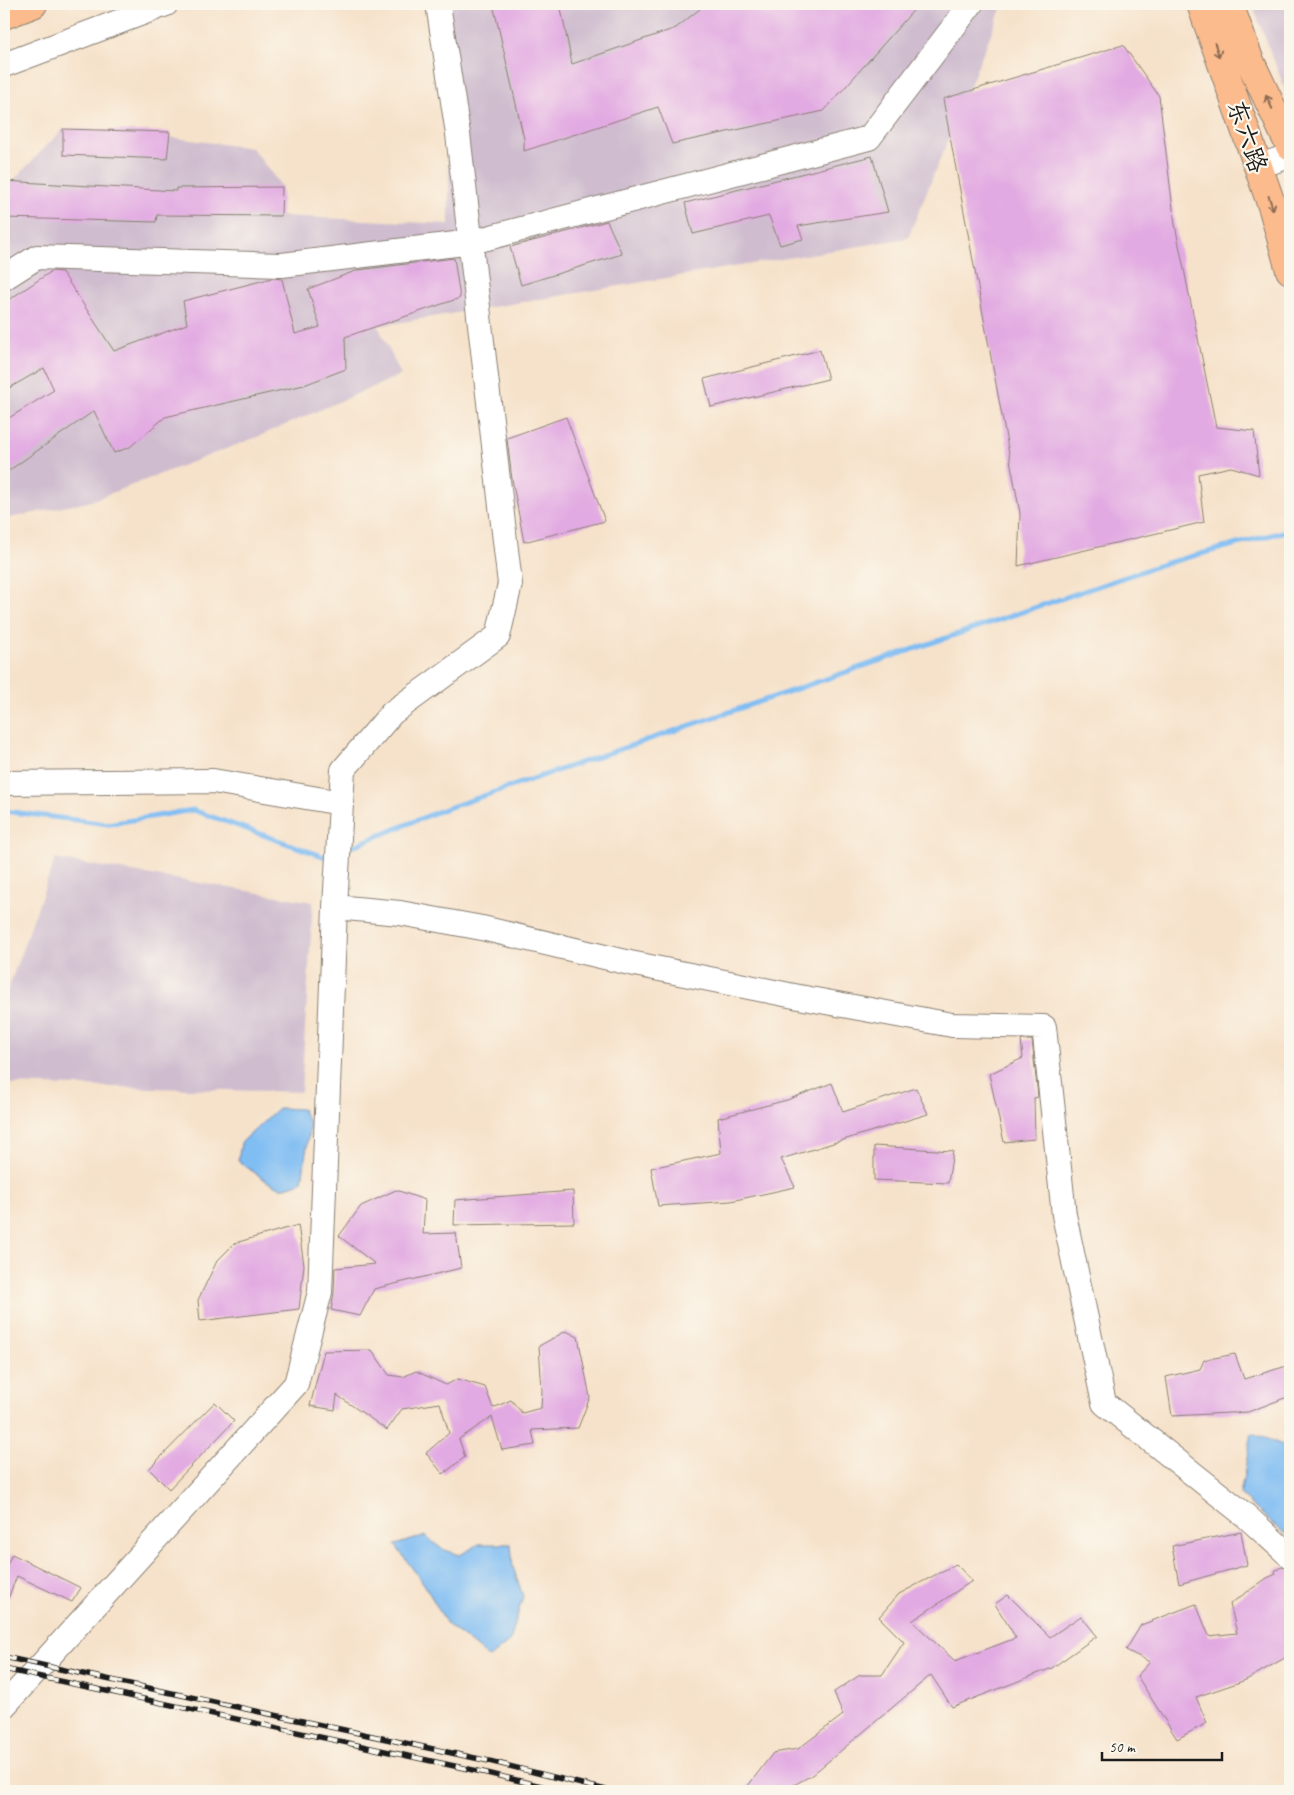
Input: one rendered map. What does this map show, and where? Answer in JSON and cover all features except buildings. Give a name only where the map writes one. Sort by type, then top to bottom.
[{"type":"main road","points":[[4,15],[33,4]]},
{"type":"main road","name":"东六路","points":[[1201,4],[1273,209],[1290,270]]},
{"type":"main road","name":"东六路","points":[[1229,4],[1249,59],[1290,146]]},
{"type":"street","points":[[4,65],[166,4]]},
{"type":"street","points":[[4,1706],[296,1384],[320,1292],[335,907],[343,770],[392,713],[498,636],[510,584],[472,242],[438,4]]},
{"type":"street","points":[[4,278],[37,257],[282,265],[472,242],[869,138],[971,4]]},
{"type":"street","points":[[1258,166],[1290,156]]},
{"type":"street","points":[[4,783],[213,781],[341,803]]},
{"type":"street","points":[[335,907],[400,914],[482,928],[630,963],[798,997],[952,1025],[1044,1027],[1064,1215],[1104,1403],[1246,1516],[1290,1556]]},
{"type":"shaded area","points":[[448,4],[1003,4],[908,238],[378,326],[401,375],[257,437],[88,502],[4,519],[4,190],[63,129],[122,131],[252,148],[282,187],[281,216],[449,224]]},
{"type":"shaded area","points":[[1252,4],[1290,4],[1290,102]]},
{"type":"shaded area","points":[[55,859],[313,902],[301,1092],[4,1084],[4,1000]]},
{"type":"water","points":[[278,1108],[302,1109],[310,1124],[302,1182],[282,1188],[268,1182],[238,1161],[241,1143]]},
{"type":"water","points":[[1252,1433],[1290,1448],[1290,1522],[1285,1534],[1240,1495]]},
{"type":"water","points":[[425,1536],[442,1549],[460,1555],[479,1544],[511,1544],[513,1567],[523,1596],[510,1641],[489,1658],[447,1624],[424,1584],[395,1545]]},
{"type":"waterway","points":[[346,849],[442,810],[1163,564],[1290,530]]},
{"type":"waterway","points":[[4,811],[108,824],[193,810],[325,857],[331,855]]},
{"type":"railway","points":[[4,1657],[489,1761],[610,1791]]},
{"type":"railway","points":[[4,1669],[487,1773],[562,1791]]}]
